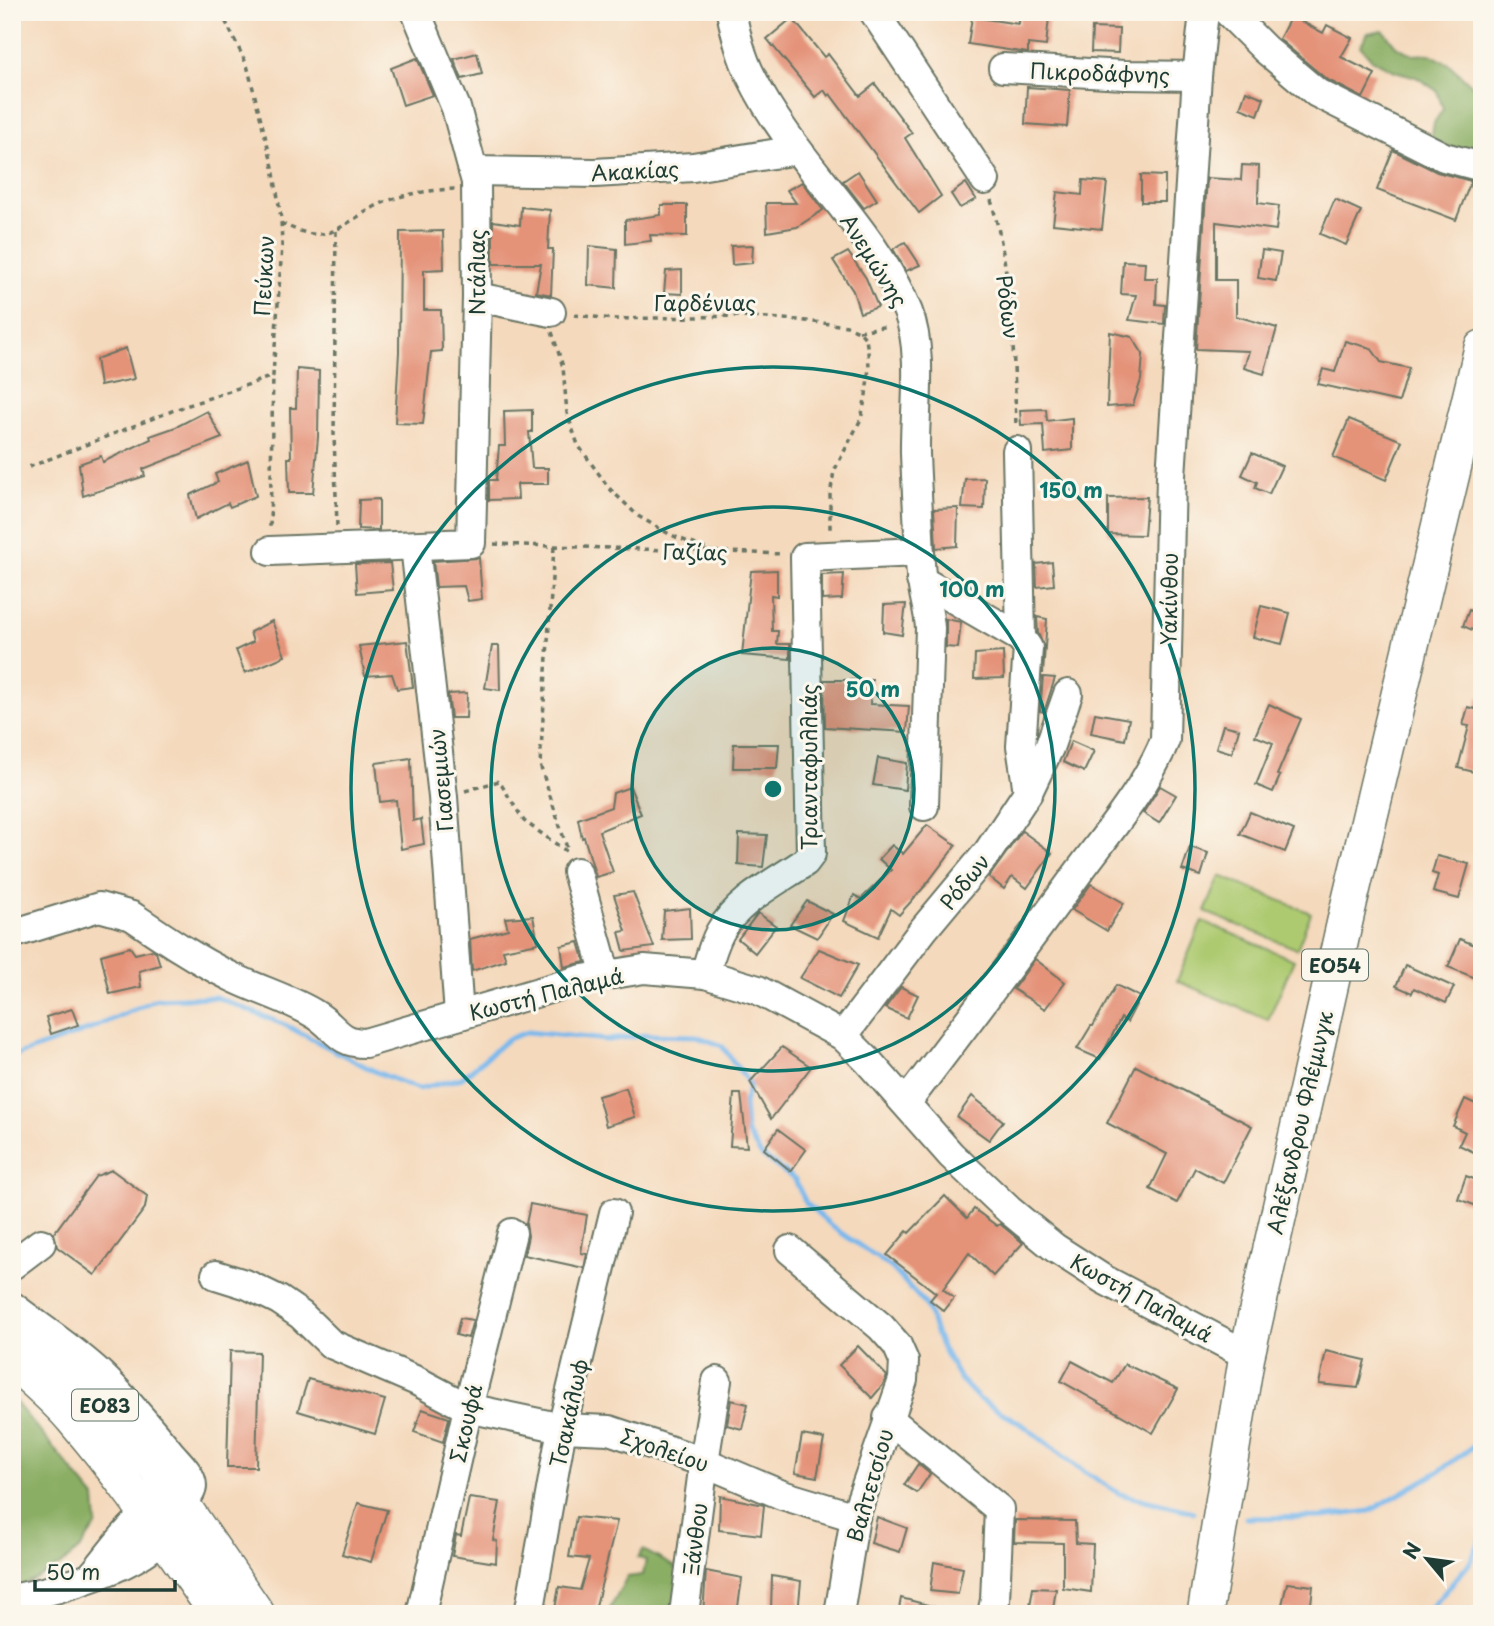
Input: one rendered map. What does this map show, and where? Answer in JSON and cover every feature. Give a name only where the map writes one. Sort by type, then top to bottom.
[{"type":"main road","name":"Αλέξανδρου Φλέμινγκ","points":[[1205,1614],[1247,1355],[1347,912],[1482,348]]},
{"type":"main road","name":"ΕΟ83","points":[[12,1324],[102,1402],[156,1467],[257,1614]]},
{"type":"main road","name":"ΕΟ83","points":[[12,1360],[72,1418],[156,1525],[218,1614]]},
{"type":"street","name":"Ντάλιας","points":[[416,12],[456,108],[474,180],[477,297],[471,543]]},
{"type":"street","name":"Ανεμώνης","points":[[731,12],[738,44],[751,77],[770,111],[865,237],[908,312],[916,351],[915,453],[921,580],[930,628],[924,806]]},
{"type":"street","points":[[874,12],[985,180]]},
{"type":"street","name":"Υακίνθου","points":[[906,1103],[1122,812],[1157,761],[1165,740],[1171,476],[1197,76],[1204,12]]},
{"type":"street","points":[[1228,12],[1265,49],[1317,93],[1444,157],[1482,167]]},
{"type":"street","name":"Πικροδάφνης","points":[[1003,68],[1197,76]]},
{"type":"street","name":"Ακακίας","points":[[474,180],[693,167],[797,150]]},
{"type":"street","points":[[477,297],[544,311]]},
{"type":"street","points":[[1017,451],[1021,638]]},
{"type":"street","points":[[270,551],[338,546],[471,543]]},
{"type":"street","name":"Γιασεμιών","points":[[415,546],[443,797],[459,1015]]},
{"type":"street","points":[[818,556],[920,552]]},
{"type":"street","name":"Τριανταφυλλιάς","points":[[705,974],[720,932],[732,916],[741,906],[805,862],[811,854],[818,556]]},
{"type":"street","points":[[921,580],[1021,638],[1029,651],[1021,746],[1028,792]]},
{"type":"street","name":"Ρόδων","points":[[843,1036],[1012,819],[1049,748],[1068,694]]},
{"type":"street","points":[[573,862],[606,975]]},
{"type":"street","name":"Κωστή Παλαμά","points":[[12,934],[99,906],[132,916],[229,976],[262,988],[318,1016],[351,1043],[365,1043],[583,979],[644,969],[705,974],[758,990],[843,1036],[951,1155],[1009,1210],[1055,1248],[1103,1279],[1247,1355]]},
{"type":"street","name":"Τσακάλωφ","points":[[529,1614],[562,1429],[614,1213]]},
{"type":"street","name":"Σκουφά","points":[[421,1614],[468,1408],[512,1233]]},
{"type":"street","points":[[12,1265],[41,1243]]},
{"type":"street","points":[[790,1250],[881,1327],[897,1345],[904,1361],[903,1380],[888,1418]]},
{"type":"street","name":"Σχολείου","points":[[216,1275],[248,1284],[279,1300],[301,1315],[331,1345],[416,1381],[468,1408],[562,1429],[608,1430],[704,1462],[782,1495],[855,1517]]},
{"type":"street","points":[[12,1306],[100,1374],[154,1433],[189,1477],[192,1486],[182,1503],[169,1504],[156,1525],[117,1568],[46,1592],[12,1599]]},
{"type":"street","name":"Ξάνθου","points":[[684,1614],[717,1381]]},
{"type":"street","name":"Βαλτετσίου","points":[[839,1614],[855,1517],[888,1418],[995,1504],[1000,1513],[992,1614]]},
{"type":"path","name":"Πεύκων","points":[[220,12],[247,65],[273,167],[281,223],[282,246],[273,375],[270,551]]},
{"type":"path","points":[[281,223],[312,235],[336,231],[377,206],[402,196],[474,180]]},
{"type":"path","name":"Ρόδων","points":[[985,180],[1000,244],[1008,298],[1014,349],[1017,451]]},
{"type":"path","points":[[336,231],[334,434],[338,546]]},
{"type":"path","points":[[544,311],[563,368],[567,412],[579,444],[609,488],[638,516],[671,535],[712,552]]},
{"type":"path","name":"Γαρδένιας","points":[[544,311],[614,319],[738,316],[847,326],[859,331]]},
{"type":"path","points":[[859,331],[896,325],[908,312]]},
{"type":"path","points":[[818,556],[834,471],[862,419],[869,367],[866,339],[859,331]]},
{"type":"path","points":[[29,467],[273,375]]},
{"type":"path","name":"Γαζίας","points":[[471,543],[818,556]]},
{"type":"path","points":[[554,547],[540,765],[573,862]]},
{"type":"path","points":[[443,797],[499,780],[524,821],[573,862]]},
{"type":"green space","points":[[1383,30],[1396,46],[1413,55],[1430,54],[1449,64],[1482,95],[1482,160],[1431,139],[1434,123],[1443,109],[1437,91],[1416,77],[1372,60],[1360,46],[1368,33]]},
{"type":"green space","points":[[1220,876],[1311,913],[1297,949],[1205,912]]},
{"type":"green space","points":[[1202,921],[1294,960],[1268,1020],[1177,981]]},
{"type":"green space","points":[[12,1398],[95,1498],[97,1524],[81,1548],[61,1565],[12,1591]]},
{"type":"green space","points":[[643,1550],[683,1571],[677,1614],[607,1614],[627,1577],[643,1575],[646,1560],[638,1558]]},
{"type":"building","points":[[1019,15],[1049,17],[1046,46],[1028,44],[1028,53],[968,44],[972,17],[1019,24]]},
{"type":"building","points":[[1291,16],[1323,33],[1327,25],[1352,38],[1341,57],[1375,74],[1363,98],[1326,79],[1279,39]]},
{"type":"building","points":[[792,18],[824,57],[828,54],[860,96],[875,84],[912,133],[905,138],[941,196],[919,213],[830,94],[828,96],[824,90],[815,97],[767,39]]},
{"type":"building","points":[[1092,28],[1119,29],[1118,53],[1091,52]]},
{"type":"building","points":[[477,53],[482,74],[462,79],[454,59]]},
{"type":"building","points":[[417,58],[433,95],[403,105],[391,68]]},
{"type":"building","points":[[1027,87],[1070,90],[1067,127],[1025,124]]},
{"type":"building","points":[[1246,91],[1264,98],[1258,115],[1240,108]]},
{"type":"building","points":[[1393,150],[1437,172],[1471,181],[1456,220],[1377,190]]},
{"type":"building","points":[[1242,165],[1259,166],[1258,203],[1279,206],[1276,230],[1216,222],[1216,280],[1236,280],[1236,316],[1277,328],[1264,374],[1244,368],[1249,351],[1196,349],[1207,178],[1241,180]]},
{"type":"building","points":[[858,171],[877,200],[864,208],[843,181]]},
{"type":"building","points":[[1141,175],[1165,176],[1165,202],[1141,202]]},
{"type":"building","points":[[1083,180],[1107,182],[1102,229],[1053,224],[1057,192],[1082,195]]},
{"type":"building","points":[[802,182],[823,210],[797,227],[767,232],[766,203],[796,203],[787,190]]},
{"type":"building","points":[[966,183],[976,199],[960,208],[951,194]]},
{"type":"building","points":[[1335,199],[1361,211],[1346,245],[1320,234]]},
{"type":"building","points":[[661,205],[687,205],[687,236],[650,235],[651,241],[625,244],[625,220],[661,215]]},
{"type":"building","points":[[521,207],[550,210],[548,249],[553,249],[551,295],[536,292],[541,264],[493,264],[493,221],[520,225]]},
{"type":"building","points":[[443,231],[444,269],[424,270],[424,310],[441,310],[442,351],[431,352],[423,424],[395,423],[399,352],[400,232]]},
{"type":"building","points":[[905,242],[920,265],[906,271],[893,249]]},
{"type":"building","points":[[753,245],[752,263],[732,265],[731,246]]},
{"type":"building","points":[[589,246],[617,249],[616,288],[588,285]]},
{"type":"building","points":[[1262,250],[1281,253],[1276,281],[1258,278]]},
{"type":"building","points":[[848,252],[866,278],[878,307],[860,313],[853,291],[833,260]]},
{"type":"building","points":[[1123,261],[1145,262],[1144,278],[1157,278],[1156,304],[1165,305],[1164,324],[1129,320],[1136,295],[1121,294]]},
{"type":"building","points":[[682,270],[682,294],[664,293],[666,271]]},
{"type":"building","points":[[1110,332],[1132,337],[1143,354],[1141,380],[1133,405],[1107,407]]},
{"type":"building","points":[[1345,341],[1371,348],[1381,362],[1409,368],[1399,402],[1318,384],[1323,369],[1335,372]]},
{"type":"building","points":[[126,348],[134,379],[100,386],[96,359]]},
{"type":"building","points":[[297,369],[319,371],[318,437],[313,493],[289,493],[290,408],[296,408]]},
{"type":"building","points":[[1046,409],[1047,421],[1072,418],[1072,450],[1045,453],[1043,424],[1021,425],[1020,410]]},
{"type":"building","points":[[532,410],[532,432],[529,432],[532,468],[548,468],[548,484],[517,484],[518,499],[489,500],[489,480],[496,480],[499,446],[505,446],[504,411]]},
{"type":"building","points":[[207,411],[222,438],[143,469],[145,476],[83,496],[79,464],[101,456],[103,462],[151,439],[150,436],[176,427]]},
{"type":"building","points":[[1349,419],[1402,441],[1386,480],[1333,457]]},
{"type":"building","points":[[1252,453],[1282,466],[1269,494],[1255,488],[1257,482],[1242,475]]},
{"type":"building","points":[[248,460],[256,496],[230,507],[228,503],[196,519],[190,495],[218,482],[215,474]]},
{"type":"building","points":[[985,478],[984,509],[962,508],[965,479]]},
{"type":"building","points":[[1147,497],[1144,535],[1108,534],[1108,498]]},
{"type":"building","points":[[379,499],[379,530],[358,529],[359,500]]},
{"type":"building","points":[[958,508],[957,546],[936,548],[934,509]]},
{"type":"building","points":[[479,558],[482,599],[468,601],[464,586],[436,587],[433,561]]},
{"type":"building","points":[[1052,562],[1054,585],[1037,587],[1036,564]]},
{"type":"building","points":[[390,563],[393,590],[357,593],[355,564]]},
{"type":"building","points":[[777,570],[777,596],[771,595],[772,631],[778,631],[777,644],[790,644],[790,659],[742,655],[751,571]]},
{"type":"building","points":[[844,574],[842,599],[822,600],[822,575]]},
{"type":"building","points":[[906,604],[902,635],[883,632],[884,605]]},
{"type":"building","points":[[1261,606],[1290,613],[1282,644],[1253,637]]},
{"type":"building","points":[[1469,610],[1482,615],[1482,634],[1463,626]]},
{"type":"building","points":[[1037,617],[1047,619],[1043,674],[1044,648],[1038,633]]},
{"type":"building","points":[[946,619],[961,622],[958,648],[946,647]]},
{"type":"building","points":[[272,621],[285,656],[245,673],[236,650],[253,642],[250,632]]},
{"type":"building","points":[[407,641],[413,687],[397,689],[392,674],[365,676],[359,646]]},
{"type":"building","points":[[492,646],[499,646],[500,690],[485,688]]},
{"type":"building","points":[[1003,652],[1004,678],[974,679],[975,654]]},
{"type":"building","points":[[1043,677],[1055,678],[1044,712],[1040,711]]},
{"type":"building","points":[[824,680],[872,680],[870,704],[909,706],[907,732],[825,727]]},
{"type":"building","points":[[467,693],[466,718],[451,718],[448,694]]},
{"type":"building","points":[[1478,697],[1482,698],[1482,774],[1458,768],[1469,726],[1463,725],[1468,707],[1475,709]]},
{"type":"building","points":[[1269,704],[1301,719],[1277,775],[1280,776],[1273,792],[1256,785],[1273,743],[1255,736]]},
{"type":"building","points":[[1095,713],[1129,719],[1125,740],[1091,733]]},
{"type":"building","points":[[1223,725],[1239,729],[1232,753],[1216,748]]},
{"type":"building","points":[[1071,741],[1094,751],[1084,772],[1063,762]]},
{"type":"building","points":[[734,744],[779,744],[777,768],[733,768]]},
{"type":"building","points":[[411,758],[413,821],[421,819],[424,844],[401,849],[396,800],[380,802],[376,763]]},
{"type":"building","points":[[878,758],[907,763],[905,790],[873,785]]},
{"type":"building","points":[[1160,786],[1176,795],[1159,823],[1143,813]]},
{"type":"building","points":[[630,787],[641,814],[599,831],[613,872],[596,877],[578,819],[611,807],[613,793]]},
{"type":"building","points":[[1250,812],[1294,830],[1285,852],[1240,834]]},
{"type":"building","points":[[927,825],[956,845],[925,886],[899,915],[891,909],[878,937],[844,921],[854,895],[861,899],[891,870],[879,859],[892,845],[903,854]]},
{"type":"building","points":[[1022,831],[1052,853],[1027,888],[1012,877],[1004,889],[989,877]]},
{"type":"building","points":[[739,834],[767,835],[763,867],[738,865]]},
{"type":"building","points":[[1190,847],[1208,853],[1201,876],[1182,870]]},
{"type":"building","points":[[1437,856],[1469,864],[1459,899],[1433,892],[1438,875],[1432,873]]},
{"type":"building","points":[[1091,884],[1124,903],[1107,931],[1072,910]]},
{"type":"building","points":[[633,892],[654,947],[624,951],[619,932],[626,931],[614,895]]},
{"type":"building","points":[[807,901],[833,914],[817,938],[790,925]]},
{"type":"building","points":[[690,908],[691,939],[662,940],[664,911]]},
{"type":"building","points":[[758,913],[776,926],[755,953],[738,939]]},
{"type":"building","points":[[533,916],[538,943],[503,950],[506,960],[472,971],[470,939],[508,929],[505,918]]},
{"type":"building","points":[[1460,939],[1482,948],[1482,971],[1478,979],[1448,967]]},
{"type":"building","points":[[579,942],[585,962],[564,967],[561,946]]},
{"type":"building","points":[[130,947],[135,954],[152,950],[156,952],[160,965],[139,971],[141,987],[110,994],[101,955]]},
{"type":"building","points":[[819,949],[858,965],[839,998],[800,978]]},
{"type":"building","points":[[1035,959],[1065,982],[1045,1009],[1013,989]]},
{"type":"building","points":[[1405,965],[1454,987],[1446,1003],[1414,988],[1412,993],[1396,986]]},
{"type":"building","points":[[1116,985],[1140,997],[1127,1022],[1121,1018],[1100,1059],[1077,1049]]},
{"type":"building","points":[[901,987],[918,995],[907,1018],[885,1008]]},
{"type":"building","points":[[72,1009],[78,1025],[51,1034],[46,1017]]},
{"type":"building","points":[[782,1047],[811,1067],[771,1119],[750,1082]]},
{"type":"building","points":[[1136,1066],[1252,1126],[1223,1183],[1195,1168],[1177,1203],[1150,1189],[1167,1154],[1107,1123]]},
{"type":"building","points":[[626,1088],[635,1117],[606,1126],[598,1096]]},
{"type":"building","points":[[734,1094],[741,1094],[747,1147],[730,1146]]},
{"type":"building","points":[[972,1096],[1003,1121],[989,1140],[957,1117]]},
{"type":"building","points":[[1465,1099],[1482,1107],[1482,1156],[1459,1145],[1465,1132],[1453,1126]]},
{"type":"building","points":[[778,1129],[806,1150],[791,1171],[764,1149]]},
{"type":"building","points":[[112,1170],[147,1196],[145,1208],[95,1275],[57,1247],[54,1233],[96,1176]]},
{"type":"building","points":[[1466,1176],[1482,1182],[1482,1208],[1458,1199]]},
{"type":"building","points":[[945,1196],[967,1218],[974,1209],[997,1226],[1000,1224],[1023,1243],[993,1276],[969,1253],[943,1289],[954,1298],[944,1311],[930,1300],[936,1293],[887,1255],[907,1231],[909,1233]]},
{"type":"building","points":[[530,1204],[587,1215],[581,1253],[587,1254],[584,1268],[524,1255]]},
{"type":"building","points":[[460,1318],[473,1320],[468,1338],[456,1335]]},
{"type":"building","points":[[858,1346],[887,1376],[872,1398],[839,1365]]},
{"type":"building","points":[[230,1351],[259,1352],[256,1467],[227,1467]]},
{"type":"building","points":[[1326,1351],[1365,1360],[1358,1388],[1319,1384]]},
{"type":"building","points":[[1072,1361],[1113,1383],[1125,1364],[1178,1389],[1153,1433],[1061,1381]]},
{"type":"building","points":[[308,1379],[385,1400],[375,1434],[298,1411]]},
{"type":"building","points":[[731,1400],[748,1404],[742,1429],[727,1425]]},
{"type":"building","points":[[422,1409],[449,1418],[443,1442],[414,1432]]},
{"type":"building","points":[[802,1435],[824,1439],[817,1477],[795,1473]]},
{"type":"building","points":[[918,1464],[930,1474],[917,1493],[904,1485]]},
{"type":"building","points":[[720,1496],[764,1505],[761,1535],[719,1530]]},
{"type":"building","points":[[469,1498],[500,1502],[493,1540],[497,1541],[496,1563],[452,1556],[456,1535],[461,1536]]},
{"type":"building","points":[[358,1503],[387,1510],[371,1562],[342,1554]]},
{"type":"building","points":[[576,1517],[617,1521],[594,1614],[554,1614],[559,1587],[580,1590],[589,1559],[569,1557]]},
{"type":"building","points":[[877,1517],[907,1528],[900,1552],[871,1543]]},
{"type":"building","points":[[1015,1520],[1075,1521],[1076,1543],[1093,1544],[1091,1592],[1063,1588],[1063,1543],[1014,1542]]},
{"type":"building","points":[[934,1562],[963,1568],[958,1594],[930,1591]]},
{"type":"building","points":[[706,1571],[742,1578],[737,1614],[703,1614]]},
{"type":"building","points":[[772,1576],[801,1581],[798,1613],[771,1610]]},
{"type":"building","points":[[1287,1583],[1313,1586],[1310,1613],[1281,1609]]},
{"type":"building","points":[[1033,1588],[1056,1589],[1053,1609],[1030,1606]]},
{"type":"building","points":[[901,1598],[943,1609],[942,1614],[898,1614]]},
{"type":"waterway","points":[[12,1057],[91,1029],[157,999],[216,997],[285,1025],[376,1072],[418,1089],[462,1078],[508,1039],[527,1032],[608,1040],[646,1035],[697,1036],[722,1046],[750,1085],[744,1103],[746,1131],[761,1155],[795,1180],[806,1203],[834,1228],[892,1268],[926,1305],[940,1344],[960,1379],[979,1399],[1023,1425],[1077,1467],[1120,1494],[1193,1512]]},
{"type":"waterway","points":[[1246,1518],[1323,1517],[1370,1511],[1438,1472],[1482,1440]]},
{"type":"waterway","points":[[1426,1614],[1469,1564],[1482,1537]]}]
